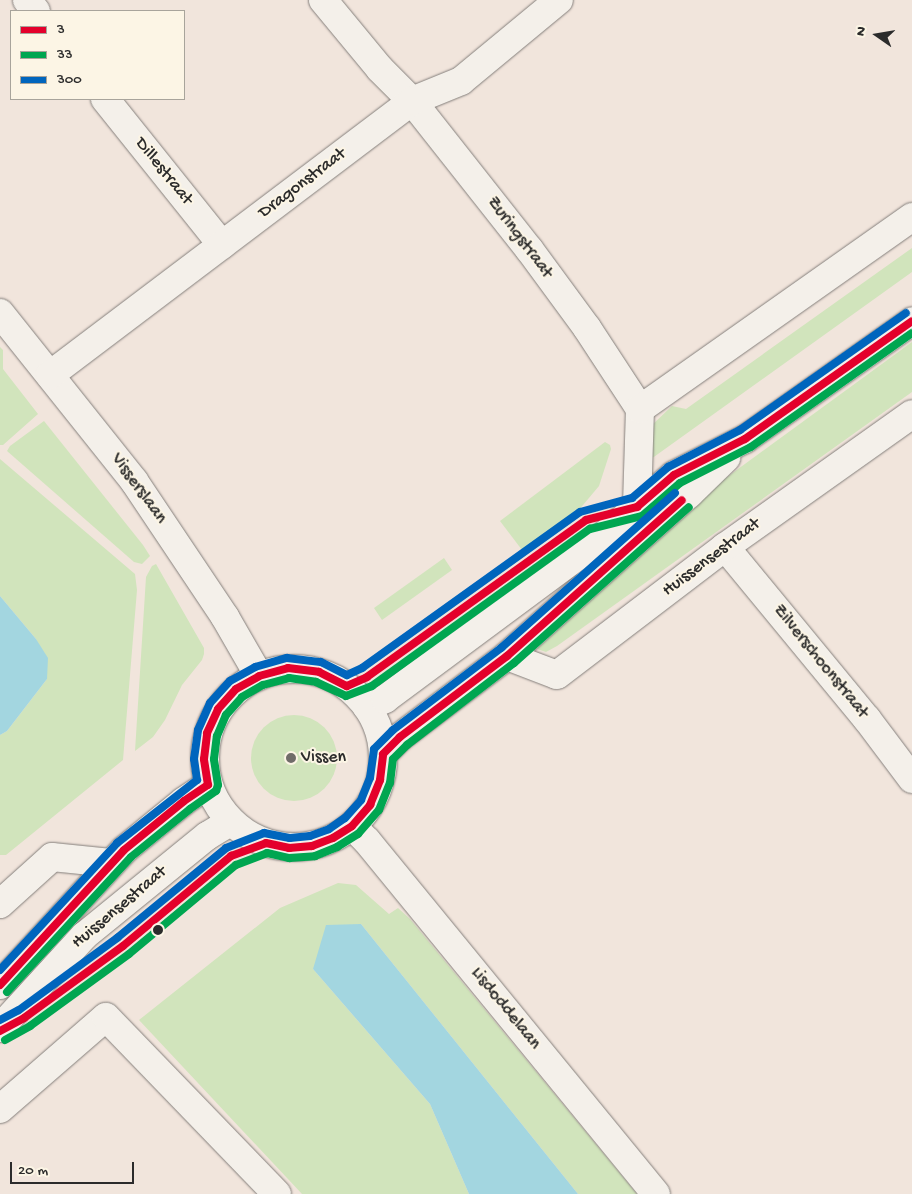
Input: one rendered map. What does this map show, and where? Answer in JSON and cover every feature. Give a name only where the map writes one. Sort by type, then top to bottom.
[{"type":"street","points":[[27,0],[35,10]]},
{"type":"street","name":"Zuringstraat","points":[[324,0],[380,69],[412,101],[528,249],[586,328],[640,409]]},
{"type":"street","name":"Dragonstraat","points":[[50,375],[412,101],[462,81],[559,0]]},
{"type":"street","name":"Dillestraat","points":[[106,100],[222,245]]},
{"type":"street","points":[[637,507],[640,409],[912,216]]},
{"type":"street","name":"Visserslaan","points":[[0,313],[134,481],[220,610],[248,654],[259,676]]},
{"type":"street","points":[[367,707],[385,699],[595,544],[674,475],[745,439],[912,321]]},
{"type":"street","name":"Huissensestraat","points":[[507,656],[557,675],[725,547],[912,414]]},
{"type":"street","points":[[383,754],[400,737],[507,656],[688,494],[745,439]]},
{"type":"street","name":"Zilverschoonstraat","points":[[725,547],[867,719],[912,779]]},
{"type":"street","points":[[288,668],[319,672],[347,686],[367,707],[376,721],[383,754],[380,780],[370,805],[352,826],[319,844],[289,848],[266,843],[230,822],[217,805],[208,785],[204,759],[207,733],[218,709],[236,689],[259,676],[288,668]]},
{"type":"street","name":"Huissensestraat","points":[[0,985],[124,850],[184,801],[208,785]]},
{"type":"street","name":"Huissensestraat","points":[[0,1028],[84,936],[207,836],[230,822]]},
{"type":"street","name":"Lisdoddelaan","points":[[352,826],[656,1194]]},
{"type":"street","points":[[0,904],[52,857],[111,864]]},
{"type":"street","points":[[0,1108],[106,1016],[277,1194]]},
{"type":"green space","points":[[912,248],[912,272],[651,459],[651,426],[672,406],[686,409]]},
{"type":"green space","points":[[912,342],[912,392],[557,646],[546,652],[537,649],[708,491]]},
{"type":"green space","points":[[0,347],[3,350],[3,369],[38,414],[3,445],[0,445]]},
{"type":"green space","points":[[44,421],[143,545],[150,556],[142,564],[134,562],[7,451],[10,446]]},
{"type":"green space","points":[[605,442],[610,445],[611,449],[599,486],[578,511],[522,550],[500,521]]},
{"type":"green space","points":[[0,459],[135,574],[137,590],[123,760],[6,855],[0,855],[0,735],[7,731],[47,679],[36,639],[0,596]]},
{"type":"green space","points":[[444,558],[452,570],[382,620],[374,608]]},
{"type":"green space","points":[[156,564],[204,648],[204,654],[202,660],[182,685],[165,720],[153,737],[135,751],[146,577],[152,566]]},
{"type":"green space","points":[[294,715],[318,722],[330,734],[337,758],[330,782],[318,794],[294,801],[270,794],[258,782],[251,758],[258,734],[270,722]]},
{"type":"green space","points":[[338,883],[356,885],[389,914],[398,908],[410,919],[637,1194],[578,1194],[361,924],[313,969],[430,1104],[469,1194],[302,1194],[139,1020],[280,908]]},
{"type":"water","points":[[0,596],[36,639],[48,658],[47,679],[7,731],[0,735]]},
{"type":"water","points":[[361,924],[578,1194],[469,1194],[430,1104],[313,969],[326,925]]},
{"type":"transit line","name":"300","points":[[0,970],[117,843],[197,780],[194,759],[198,730],[210,703],[230,681],[255,667],[287,658],[321,662],[347,675],[362,668],[580,512],[632,498],[668,467],[740,430],[906,313]]},
{"type":"transit line","name":"3","points":[[0,985],[124,850],[184,801],[208,785],[204,759],[207,733],[218,709],[236,689],[259,676],[288,668],[319,672],[347,686],[367,677],[586,520],[637,507],[674,475],[745,439],[912,321]]},
{"type":"transit line","name":"33","points":[[7,992],[131,857],[190,809],[216,791],[218,785],[214,759],[217,736],[226,715],[242,697],[263,685],[289,678],[316,682],[346,696],[372,686],[590,529],[642,516],[680,483],[751,447],[912,333]]},
{"type":"transit line","name":"300","points":[[0,1020],[19,1010],[117,938],[226,848],[264,833],[290,838],[310,836],[329,829],[345,818],[361,800],[370,778],[374,749],[393,730],[501,648],[675,493]]},
{"type":"transit line","name":"3","points":[[0,1031],[24,1018],[123,946],[231,856],[266,843],[289,848],[312,846],[333,838],[352,826],[370,805],[380,780],[383,754],[400,737],[507,656],[682,500]]},
{"type":"transit line","name":"33","points":[[5,1040],[30,1026],[129,954],[236,865],[267,853],[289,858],[315,856],[337,847],[358,834],[379,810],[390,783],[393,759],[407,745],[514,663],[689,507]]},
{"type":"place","name":"Vissen","points":[[291,758]]}]
